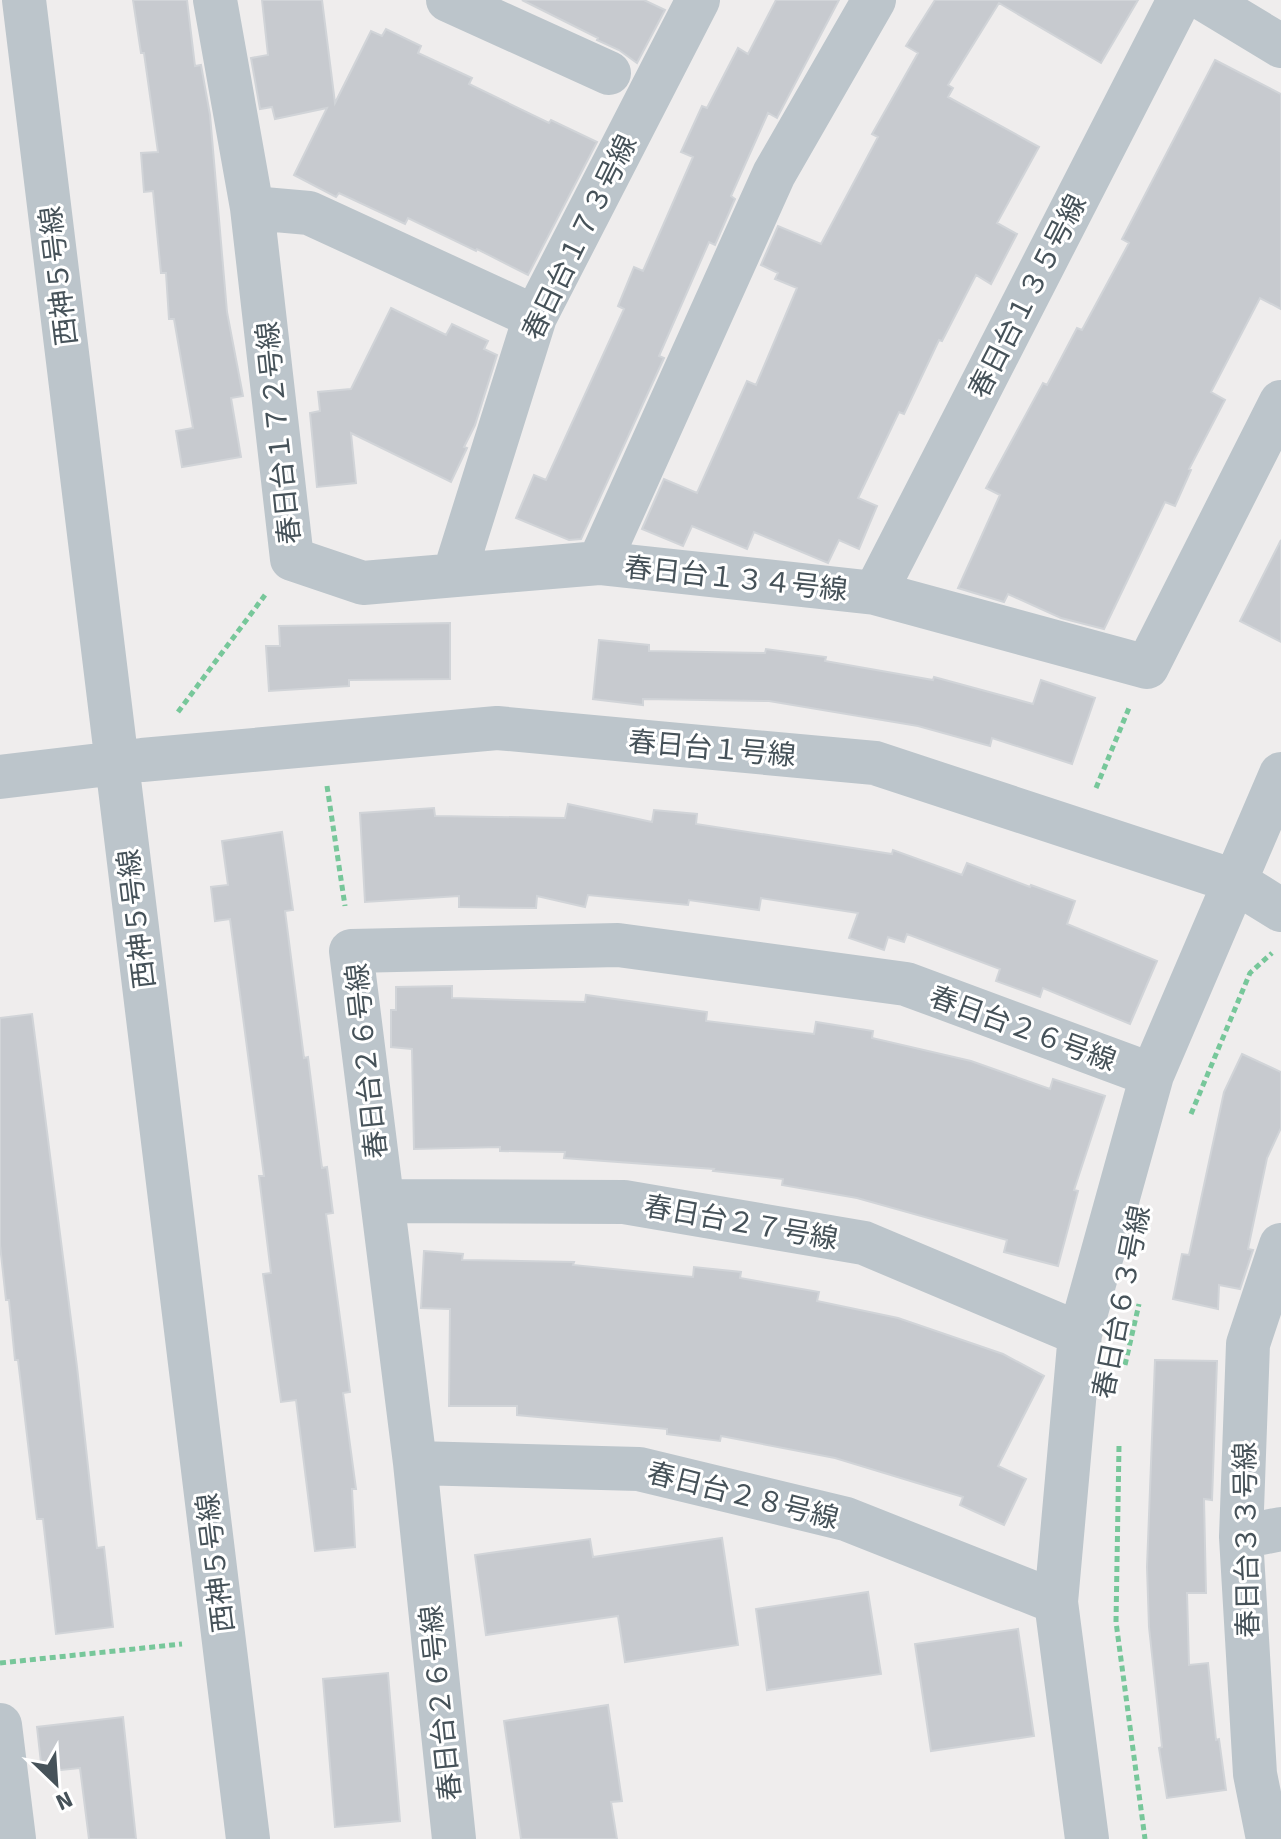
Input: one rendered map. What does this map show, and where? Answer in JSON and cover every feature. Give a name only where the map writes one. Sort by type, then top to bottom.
[{"type":"street","name":"西神５号線","points":[[24,0],[130,761],[248,1839]]},
{"type":"street","name":"春日台１７２号線","points":[[215,0],[252,208],[292,559],[363,583],[599,563]]},
{"type":"street","points":[[448,0],[609,73]]},
{"type":"street","name":"春日台１７３号線","points":[[454,575],[535,317],[698,0]]},
{"type":"street","name":"春日台１３４号線","points":[[874,0],[774,174],[599,563],[875,593],[1147,667]]},
{"type":"street","name":"春日台１３５号線","points":[[875,593],[1179,0]]},
{"type":"street","points":[[1205,0],[1281,46]]},
{"type":"street","points":[[252,208],[309,213],[535,317]]},
{"type":"street","points":[[1147,667],[1281,402]]},
{"type":"street","name":"春日台１号線","points":[[0,777],[130,761],[497,728],[875,763],[1234,881],[1281,910]]},
{"type":"street","name":"春日台２６号線","points":[[1087,1839],[1056,1602],[1080,1334],[1152,1075],[1281,774]]},
{"type":"street","name":"春日台２６号線","points":[[454,1839],[415,1463],[351,951],[618,945],[906,984],[1152,1075]]},
{"type":"street","name":"春日台２７号線","points":[[383,1201],[624,1202],[864,1243],[1080,1334]]},
{"type":"street","name":"春日台３３号線","points":[[1268,1839],[1261,1533],[1248,1344],[1281,1245]]},
{"type":"street","name":"春日台２８号線","points":[[415,1463],[639,1469],[846,1519],[1056,1602]]},
{"type":"street","points":[[0,1725],[4,1788],[14,1839]]},
{"type":"path","points":[[130,761],[292,559]]},
{"type":"path","points":[[1079,830],[1147,667]]},
{"type":"path","points":[[320,744],[351,951]]},
{"type":"path","points":[[1186,1126],[1250,973],[1281,945]]},
{"type":"path","name":"春日台６３号線","points":[[1123,1376],[1139,1302]]},
{"type":"path","name":"春日台６３号線","points":[[1119,1437],[1116,1622],[1145,1839]]},
{"type":"path","points":[[0,1663],[224,1639]]},
{"type":"building","points":[[133,0],[187,0],[195,66],[201,65],[210,115],[227,312],[243,396],[231,398],[241,457],[182,467],[176,431],[193,428],[174,319],[169,319],[166,273],[161,273],[153,191],[144,192],[141,153],[158,152]]},
{"type":"building","points":[[262,0],[322,0],[335,103],[371,31],[382,36],[386,29],[421,46],[418,53],[472,78],[469,84],[549,123],[551,120],[597,142],[528,275],[408,218],[405,224],[339,193],[336,197],[294,175],[327,108],[275,119],[272,107],[260,109],[251,58],[268,55]]},
{"type":"building","points":[[522,0],[644,0],[665,10],[637,63],[598,38]]},
{"type":"building","points":[[776,0],[839,0],[777,118],[768,113],[731,196],[735,199],[715,245],[709,242],[659,356],[664,358],[581,539],[569,540],[516,518],[534,475],[546,480],[624,309],[618,306],[634,267],[643,271],[693,157],[681,152],[702,106],[707,108],[738,48],[748,54]]},
{"type":"building","points":[[935,0],[1138,0],[1101,63],[999,3],[948,85],[953,88],[948,97],[1039,147],[997,223],[1017,234],[991,284],[976,275],[942,341],[939,340],[904,414],[899,412],[858,498],[877,506],[859,549],[839,540],[828,563],[754,532],[747,549],[692,526],[683,546],[642,529],[664,479],[697,493],[747,381],[756,385],[797,288],[775,279],[778,273],[761,265],[778,226],[821,244],[878,137],[872,134],[918,53],[906,46]]},
{"type":"building","points":[[1215,60],[1281,94],[1281,309],[1260,298],[1211,392],[1225,400],[1189,469],[1175,506],[1165,502],[1104,629],[1061,618],[1008,594],[1004,602],[958,588],[1000,495],[986,488],[1043,383],[1047,385],[1077,328],[1082,330],[1129,243],[1122,239]]},
{"type":"building","points":[[391,308],[446,335],[452,324],[488,341],[484,349],[497,355],[475,425],[464,447],[467,448],[451,482],[351,433],[356,483],[317,487],[310,413],[320,411],[318,392],[351,389]]},
{"type":"building","points":[[1281,540],[1281,642],[1240,621]]},
{"type":"building","points":[[450,623],[450,679],[349,680],[349,686],[269,691],[266,646],[280,646],[279,626]]},
{"type":"building","points":[[599,640],[649,645],[649,651],[765,653],[766,649],[826,657],[825,661],[933,680],[934,677],[1033,704],[1041,680],[1095,698],[1072,764],[992,738],[990,746],[918,726],[769,701],[643,699],[643,705],[593,699]]},
{"type":"building","points":[[568,804],[652,822],[654,810],[697,814],[696,824],[892,854],[893,850],[962,875],[967,863],[1075,901],[1067,924],[1157,961],[1130,1024],[1043,988],[1040,997],[996,981],[1000,969],[907,934],[904,942],[888,937],[884,950],[849,938],[858,913],[761,898],[759,910],[689,900],[688,905],[588,895],[585,907],[537,896],[536,908],[459,907],[459,896],[365,902],[360,813],[434,808],[435,816],[565,818]]},
{"type":"building","points":[[282,832],[293,910],[285,911],[304,1058],[308,1057],[322,1168],[327,1167],[333,1213],[326,1214],[350,1392],[343,1393],[356,1489],[352,1489],[355,1547],[315,1551],[296,1400],[281,1402],[263,1274],[271,1273],[259,1176],[264,1176],[230,919],[215,921],[211,887],[228,885],[222,841]]},
{"type":"building","points":[[452,986],[452,998],[585,1002],[586,995],[707,1012],[706,1021],[814,1034],[816,1022],[873,1031],[872,1038],[971,1061],[1050,1089],[1053,1079],[1105,1096],[1074,1190],[1078,1191],[1058,1266],[1004,1252],[1007,1240],[857,1198],[782,1185],[783,1179],[714,1169],[564,1158],[565,1152],[500,1151],[500,1147],[414,1149],[412,1049],[391,1047],[391,1010],[396,1010],[396,987]]},
{"type":"building","points":[[32,1014],[97,1548],[104,1547],[113,1627],[56,1634],[43,1519],[37,1519],[18,1360],[15,1360],[0,1245],[0,1018]]},
{"type":"building","points":[[1242,1054],[1281,1072],[1281,1128],[1267,1158],[1248,1249],[1253,1250],[1240,1289],[1219,1285],[1218,1309],[1173,1299],[1182,1254],[1189,1255],[1224,1092]]},
{"type":"building","points":[[424,1251],[463,1254],[462,1260],[574,1262],[573,1265],[693,1277],[694,1267],[741,1272],[740,1278],[819,1292],[817,1301],[898,1318],[1003,1354],[1044,1376],[998,1466],[1026,1479],[1004,1525],[960,1505],[963,1497],[835,1458],[721,1436],[720,1441],[667,1434],[667,1429],[517,1415],[517,1406],[449,1406],[450,1309],[421,1308]]},
{"type":"building","points":[[1155,1360],[1217,1361],[1212,1500],[1204,1499],[1206,1593],[1187,1593],[1189,1665],[1208,1663],[1216,1740],[1219,1739],[1226,1790],[1167,1798],[1159,1748],[1162,1747],[1149,1627],[1147,1567]]},
{"type":"building","points":[[722,1538],[738,1645],[625,1662],[618,1616],[486,1635],[475,1555],[590,1539],[593,1557]]},
{"type":"building","points":[[868,1592],[881,1674],[767,1690],[756,1609]]},
{"type":"building","points":[[1018,1629],[1034,1736],[931,1751],[915,1644]]},
{"type":"building","points":[[388,1673],[400,1821],[335,1827],[323,1679]]},
{"type":"building","points":[[608,1705],[622,1801],[611,1802],[617,1839],[521,1839],[504,1721]]},
{"type":"building","points":[[123,1717],[136,1839],[89,1839],[80,1768],[42,1772],[37,1727]]}]
